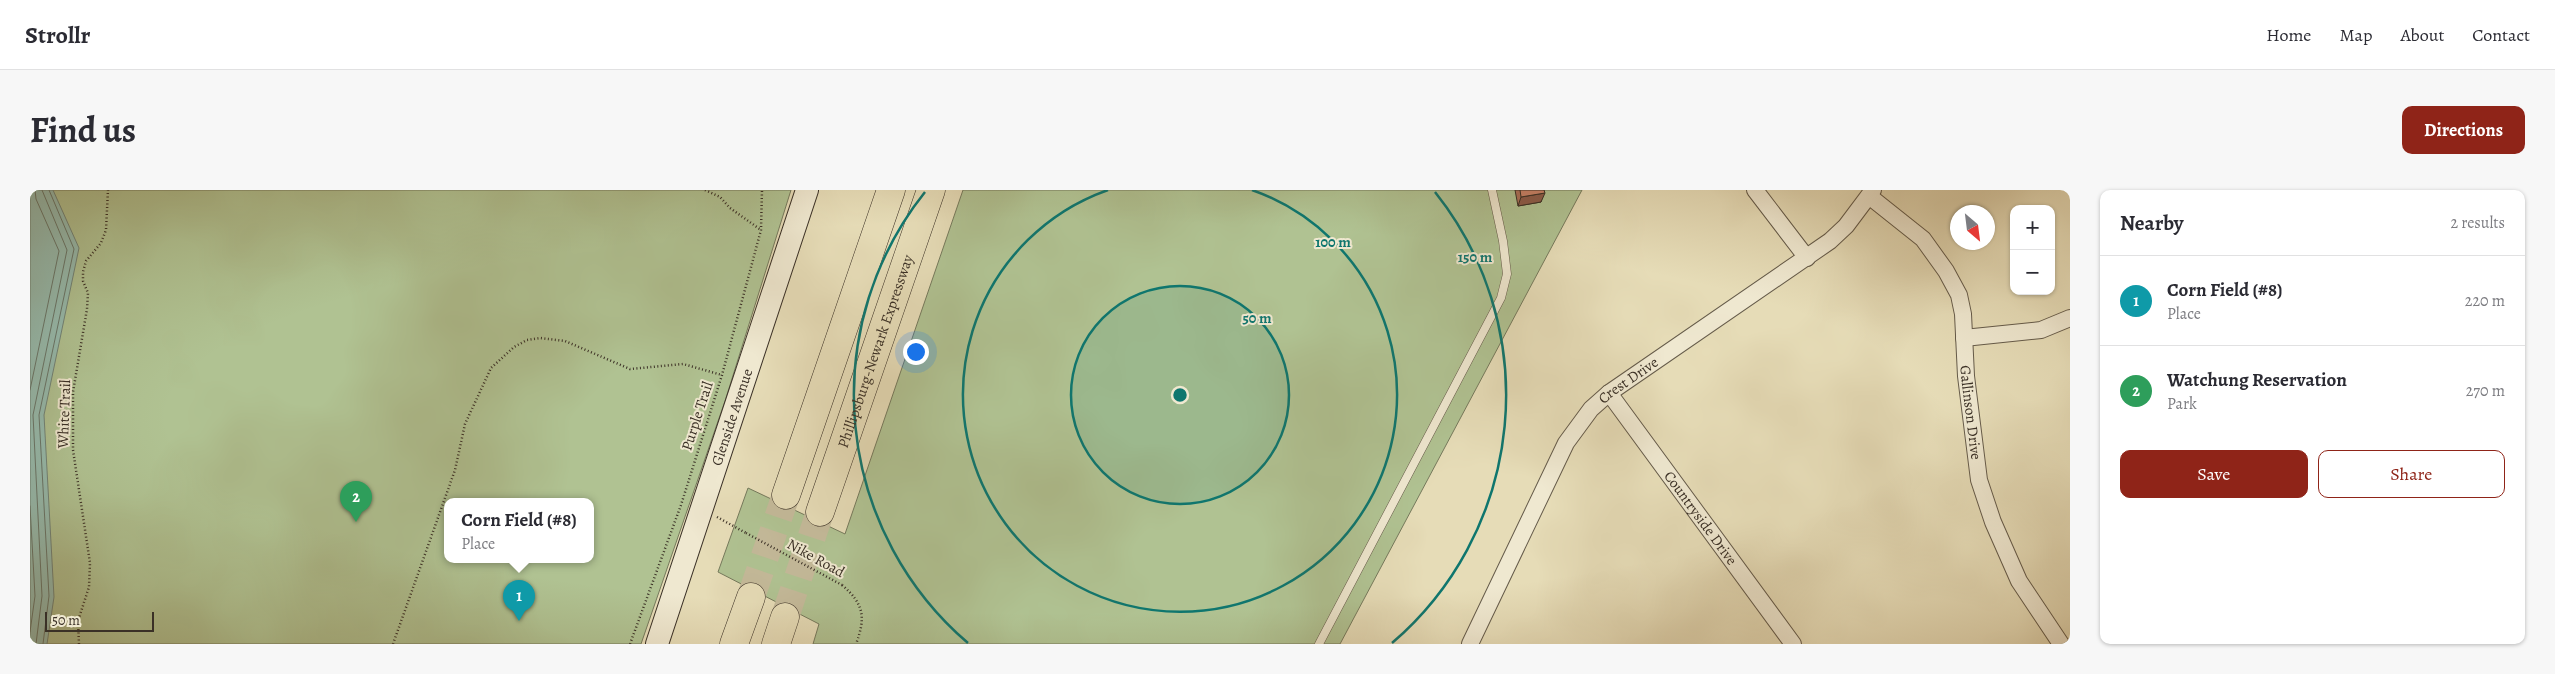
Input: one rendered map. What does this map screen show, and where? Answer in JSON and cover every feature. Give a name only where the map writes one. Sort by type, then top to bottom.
[{"type":"highway","points":[[786,495],[891,190]]},
{"type":"highway","name":"Phillipsburg-Newark Expressway","points":[[820,512],[931,190]]},
{"type":"highway","points":[[734,644],[750,597]]},
{"type":"highway","points":[[776,644],[785,617]]},
{"type":"main road","name":"Glenside Avenue","points":[[657,644],[703,510],[807,190]]},
{"type":"street","points":[[1755,190],[1807,258]]},
{"type":"street","name":"Crest Drive","points":[[1470,644],[1566,443],[1591,410],[1609,393],[1807,258],[1846,226],[1871,193]]},
{"type":"street","name":"Gallinson Drive","points":[[1871,193],[1923,239],[1946,271],[1959,295],[1963,314],[1966,376],[1979,480],[1993,522],[2019,580],[2061,644]]},
{"type":"street","points":[[1964,338],[2041,330],[2070,318]]},
{"type":"street","name":"Countryside Drive","points":[[1609,393],[1793,644]]},
{"type":"lane","points":[[1319,644],[1501,298],[1507,274],[1504,241],[1492,190]]},
{"type":"path","name":"White Trail","points":[[79,644],[78,621],[89,587],[90,563],[73,450],[73,392],[87,309],[88,293],[83,281],[83,272],[86,261],[101,243],[106,230],[108,190]]},
{"type":"path","points":[[705,190],[720,197],[730,208],[761,230]]},
{"type":"path","name":"Purple Trail","points":[[630,644],[681,505],[722,376],[761,230],[762,190]]},
{"type":"path","points":[[445,498],[455,470],[465,424],[491,368],[514,347],[527,340],[540,338],[565,341],[630,369],[683,364],[722,376]]},
{"type":"path","points":[[393,644],[444,501]]},
{"type":"path","name":"Nike Road","points":[[703,510],[842,585],[853,594],[861,611],[862,628],[856,644]]},
{"type":"green space","points":[[30,190],[791,190],[725,401],[641,644],[30,644]]},
{"type":"green space","points":[[963,190],[1582,190],[1340,644],[813,644],[819,624],[718,572],[748,488],[845,534]]},
{"type":"water","points":[[30,190],[53,190],[79,248],[44,415],[54,597],[47,644],[30,644]]},
{"type":"building","points":[[1520,190],[1544,190],[1545,193],[1521,197]]},
{"type":"tunnel","points":[[751,597],[786,495]]},
{"type":"tunnel","points":[[785,617],[820,512]]},
{"type":"place","name":"Watchung Reservation","points":[[356,522]]},
{"type":"place","name":"Corn Field (#8)","points":[[519,621]]}]
